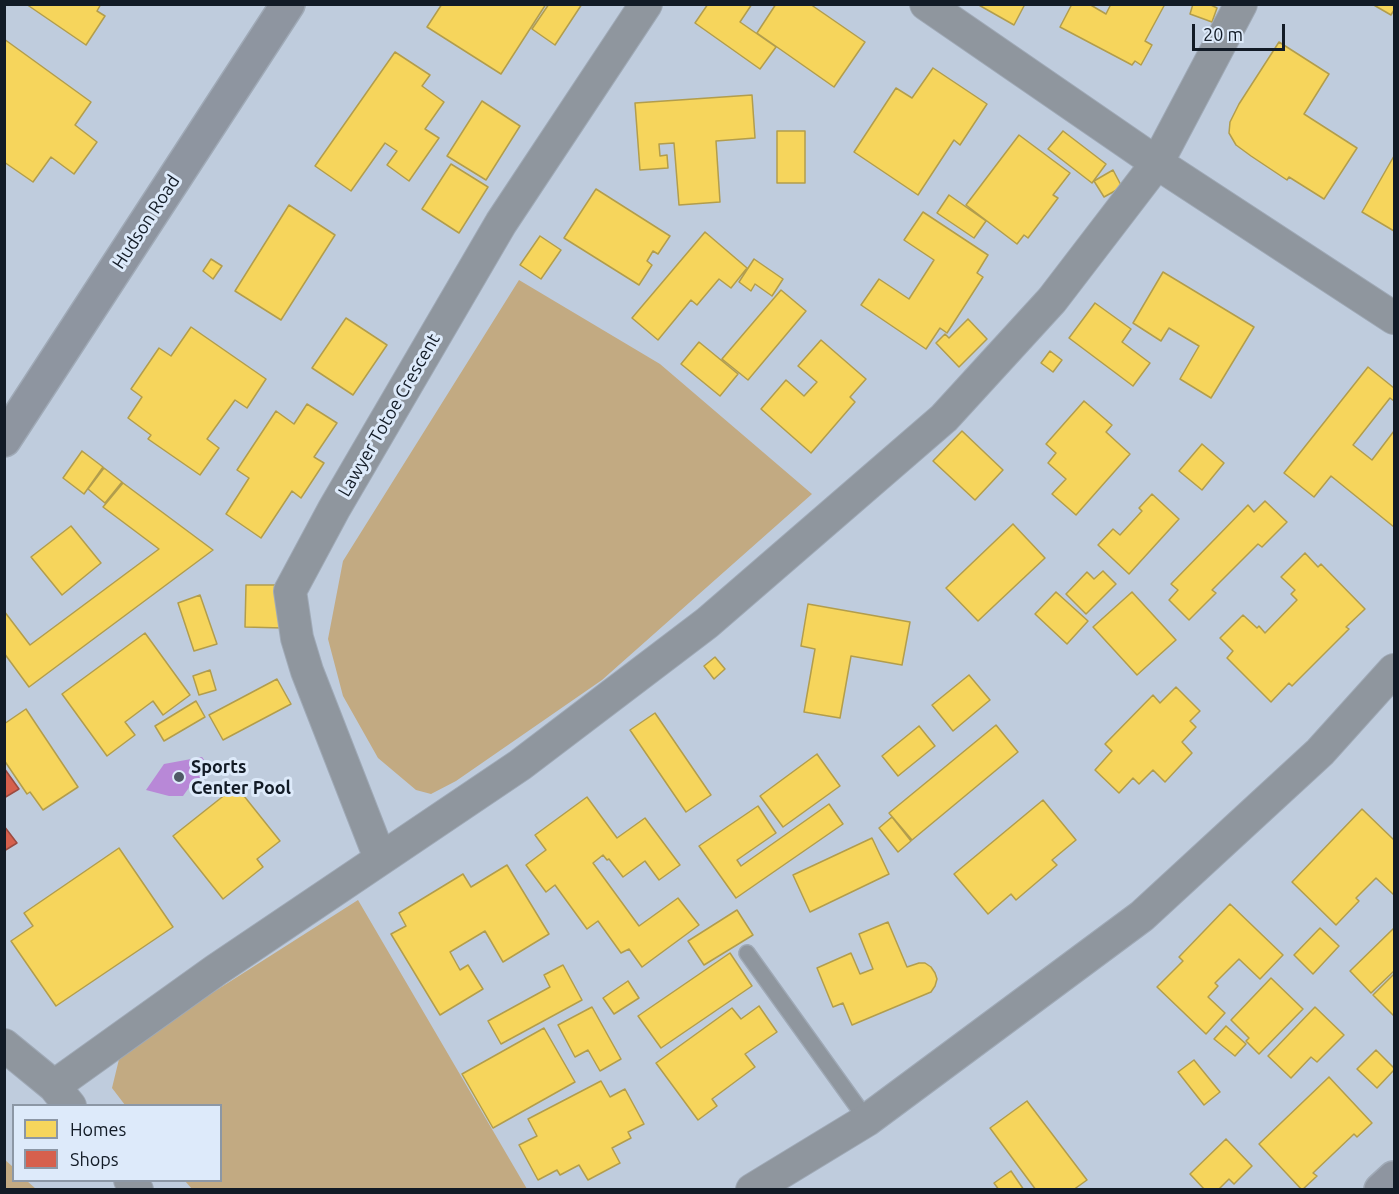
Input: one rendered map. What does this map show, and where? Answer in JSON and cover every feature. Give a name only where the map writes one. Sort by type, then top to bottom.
[{"type":"street","name":"Lawyer Totoe Crescent","points":[[380,858],[307,671],[297,638],[290,591],[334,509],[501,223],[646,4]]},
{"type":"street","points":[[926,4],[1157,163],[1395,318]]},
{"type":"street","points":[[4,1045],[62,1096],[216,970],[520,765],[707,623],[944,418],[1052,300],[1157,163],[1241,4]]},
{"type":"street","name":"Hudson Road","points":[[4,440],[286,5]]},
{"type":"street","points":[[752,1190],[867,1120],[1142,916],[1320,752],[1395,670]]},
{"type":"street","points":[[1382,1190],[1395,1178]]},
{"type":"lane","points":[[747,953],[867,1120]]},
{"type":"shaded area","points":[[519,280],[660,364],[812,494],[602,680],[456,781],[431,794],[416,790],[378,758],[343,696],[328,639],[343,561]]},
{"type":"shaded area","name":"Sports Center Pool","points":[[202,757],[213,772],[193,782],[183,796],[169,796],[146,790],[164,764]]},
{"type":"shaded area","points":[[358,900],[527,1189],[192,1189],[186,1182],[222,1182],[222,1104],[124,1104],[112,1088],[121,1051]]},
{"type":"shaded area","points":[[4,1159],[12,1166],[12,1182],[28,1182],[36,1189],[5,1189]]},
{"type":"building: Homes","points":[[26,4],[101,4],[97,11],[105,16],[86,45]]},
{"type":"building: Homes","points":[[442,4],[546,4],[501,74],[427,27]]},
{"type":"building: Homes","points":[[549,4],[582,4],[555,45],[532,29]]},
{"type":"building: Homes","points":[[708,4],[752,4],[740,22],[776,47],[760,69],[695,23]]},
{"type":"building: Homes","points":[[776,4],[810,4],[865,42],[834,87],[757,33]]},
{"type":"building: Homes","points":[[977,4],[1025,4],[1014,25]]},
{"type":"building: Homes","points":[[1072,4],[1089,4],[1106,14],[1111,4],[1165,4],[1145,41],[1152,45],[1141,65],[1135,61],[1132,65],[1060,27]]},
{"type":"building: Homes","points":[[1193,4],[1209,4],[1217,8],[1212,22],[1190,14]]},
{"type":"building: Homes","points":[[1372,4],[1394,4],[1394,10],[1391,15]]},
{"type":"building: Homes","points":[[4,39],[91,102],[75,125],[97,142],[74,174],[51,157],[33,182],[4,162]]},
{"type":"building: Homes","points":[[1279,42],[1329,74],[1304,114],[1357,148],[1324,199],[1289,177],[1287,180],[1251,156],[1236,145],[1229,133],[1230,122],[1239,104]]},
{"type":"building: Homes","points":[[395,52],[430,75],[422,86],[444,102],[425,129],[439,138],[409,181],[387,165],[397,151],[385,143],[351,191],[315,166]]},
{"type":"building: Homes","points":[[933,68],[987,104],[960,145],[954,140],[918,195],[854,152],[896,88],[912,98]]},
{"type":"building: Homes","points":[[752,95],[755,138],[716,141],[720,202],[679,205],[674,143],[659,144],[660,156],[667,155],[668,168],[640,170],[635,103]]},
{"type":"building: Homes","points":[[482,101],[520,126],[486,180],[447,156]]},
{"type":"building: Homes","points":[[777,131],[805,131],[805,183],[777,183]]},
{"type":"building: Homes","points":[[1063,131],[1106,164],[1092,183],[1048,149]]},
{"type":"building: Homes","points":[[1019,135],[1070,173],[1053,195],[1058,198],[1028,238],[1024,235],[1017,244],[966,205]]},
{"type":"building: Homes","points":[[1394,156],[1394,231],[1362,212]]},
{"type":"building: Homes","points":[[451,164],[488,187],[459,233],[422,209]]},
{"type":"building: Homes","points":[[1113,170],[1122,187],[1104,197],[1094,181]]},
{"type":"building: Homes","points":[[596,189],[670,236],[658,254],[653,251],[647,261],[652,265],[639,285],[564,238]]},
{"type":"building: Homes","points":[[949,195],[986,221],[974,238],[937,213]]},
{"type":"building: Homes","points":[[289,205],[335,235],[281,320],[235,291]]},
{"type":"building: Homes","points":[[923,212],[988,255],[977,273],[983,277],[947,333],[940,328],[926,349],[861,305],[879,279],[909,299],[934,260],[904,240]]},
{"type":"building: Homes","points":[[705,232],[747,268],[731,288],[719,279],[697,305],[691,300],[658,340],[632,318]]},
{"type":"building: Homes","points":[[540,236],[561,250],[541,279],[520,265]]},
{"type":"building: Homes","points":[[211,259],[222,266],[213,279],[203,271]]},
{"type":"building: Homes","points":[[754,259],[783,279],[772,296],[755,284],[751,291],[739,282]]},
{"type":"building: Homes","points":[[1163,272],[1254,327],[1211,398],[1180,379],[1199,346],[1169,328],[1161,341],[1133,323]]},
{"type":"building: Homes","points":[[781,290],[806,311],[748,380],[722,359]]},
{"type":"building: Homes","points":[[1095,303],[1131,329],[1122,342],[1150,363],[1133,386],[1069,338]]},
{"type":"building: Homes","points":[[346,318],[387,345],[353,395],[312,368]]},
{"type":"building: Homes","points":[[968,319],[987,339],[959,367],[936,343],[945,334],[949,338]]},
{"type":"building: Homes","points":[[191,327],[266,379],[247,408],[235,400],[207,439],[219,448],[200,475],[148,439],[151,435],[128,418],[142,397],[131,389],[159,348],[171,356]]},
{"type":"building: Homes","points":[[821,340],[866,379],[850,397],[855,402],[811,453],[761,409],[786,380],[804,396],[817,382],[798,366]]},
{"type":"building: Homes","points":[[699,342],[738,374],[720,396],[681,364]]},
{"type":"building: Homes","points":[[1050,351],[1062,360],[1053,372],[1041,363]]},
{"type":"building: Homes","points":[[1368,367],[1394,388],[1394,401],[1390,398],[1353,445],[1372,460],[1394,431],[1394,527],[1331,476],[1314,497],[1284,473]]},
{"type":"building: Homes","points":[[1084,401],[1112,425],[1106,432],[1130,454],[1076,515],[1052,494],[1066,479],[1048,463],[1056,453],[1046,444]]},
{"type":"building: Homes","points":[[307,404],[337,423],[314,457],[324,463],[301,498],[292,491],[261,538],[226,514],[249,478],[237,470],[276,411],[294,424]]},
{"type":"building: Homes","points":[[962,431],[1003,470],[975,500],[933,461]]},
{"type":"building: Homes","points":[[1202,444],[1224,463],[1202,490],[1179,471]]},
{"type":"building: Homes","points":[[82,451],[103,467],[84,494],[63,478]]},
{"type":"building: Homes","points":[[104,468],[122,482],[105,503],[88,489]]},
{"type":"building: Homes","points":[[123,483],[213,550],[29,687],[4,653],[4,611],[30,645],[159,549],[103,507]]},
{"type":"building: Homes","points":[[1152,494],[1179,519],[1129,574],[1098,545],[1113,529],[1120,535],[1142,511],[1139,508]]},
{"type":"building: Homes","points":[[1265,501],[1287,522],[1262,547],[1258,544],[1212,590],[1216,593],[1189,620],[1169,600],[1178,590],[1171,584],[1248,505],[1254,512]]},
{"type":"building: Homes","points":[[1013,524],[1045,558],[978,621],[946,588]]},
{"type":"building: Homes","points":[[71,526],[101,563],[62,595],[31,557]]},
{"type":"building: Homes","points":[[1305,553],[1318,567],[1321,564],[1365,609],[1346,627],[1349,629],[1292,686],[1289,683],[1271,702],[1227,658],[1233,651],[1220,638],[1243,615],[1265,633],[1297,600],[1291,594],[1295,590],[1281,577]]},
{"type":"building: Homes","points":[[1103,571],[1116,584],[1086,614],[1066,594],[1087,572],[1094,579]]},
{"type":"building: Homes","points":[[246,585],[283,585],[283,628],[245,627]]},
{"type":"building: Homes","points":[[1056,592],[1088,621],[1067,644],[1035,614]]},
{"type":"building: Homes","points":[[1132,592],[1176,640],[1137,675],[1093,627]]},
{"type":"building: Homes","points":[[200,595],[217,644],[194,651],[178,603]]},
{"type":"building: Homes","points":[[808,604],[910,622],[902,665],[851,656],[840,718],[804,712],[815,649],[801,646]]},
{"type":"building: Homes","points":[[145,633],[190,695],[163,715],[153,701],[125,722],[135,735],[107,756],[62,694]]},
{"type":"building: Homes","points":[[715,657],[725,669],[714,679],[704,666]]},
{"type":"building: Homes","points":[[210,670],[216,690],[199,695],[193,676]]},
{"type":"building: Homes","points":[[969,675],[990,700],[953,731],[932,705]]},
{"type":"building: Homes","points":[[277,679],[291,704],[223,740],[209,715]]},
{"type":"building: Homes","points":[[1176,687],[1200,711],[1190,721],[1196,727],[1182,742],[1192,753],[1165,782],[1153,770],[1139,784],[1133,778],[1119,793],[1095,770],[1112,751],[1105,744],[1153,695],[1160,703]]},
{"type":"building: Homes","points":[[196,701],[205,717],[164,741],[155,726]]},
{"type":"building: Homes","points":[[26,709],[78,787],[43,810],[30,792],[27,794],[4,760],[4,724]]},
{"type":"building: Homes","points":[[655,713],[711,795],[686,812],[630,730]]},
{"type":"building: Homes","points":[[996,725],[1018,752],[912,840],[889,813]]},
{"type":"building: Homes","points":[[919,726],[935,746],[898,776],[882,756]]},
{"type":"building: Homes","points":[[817,754],[840,786],[783,827],[760,796]]},
{"type":"building: Homes","points":[[236,786],[280,841],[257,859],[263,867],[223,899],[173,836]]},
{"type":"building: Homes","points":[[587,797],[617,838],[645,818],[680,865],[659,880],[645,861],[623,877],[603,855],[593,863],[639,926],[678,898],[699,925],[642,967],[629,949],[621,953],[598,921],[587,929],[555,885],[546,892],[526,865],[546,850],[535,835]]},
{"type":"building: Homes","points":[[1043,800],[1076,840],[1052,860],[1057,865],[1016,900],[1011,894],[988,914],[954,874]]},
{"type":"building: Homes","points":[[829,804],[843,824],[736,898],[699,846],[758,806],[776,833],[737,860],[741,866]]},
{"type":"building: Homes","points":[[1362,809],[1394,840],[1394,895],[1376,878],[1356,898],[1359,901],[1336,925],[1292,882]]},
{"type":"building: Homes","points":[[892,817],[911,841],[898,852],[879,828]]},
{"type":"building: Homes","points":[[872,838],[889,874],[810,912],[793,875]]},
{"type":"building: Homes","points":[[119,848],[173,927],[56,1006],[11,941],[33,926],[24,913]]},
{"type":"building: Homes","points":[[507,865],[549,934],[503,962],[485,931],[450,952],[460,970],[468,965],[483,989],[440,1015],[391,934],[406,926],[399,913],[463,874],[471,887]]},
{"type":"building: Homes","points":[[1230,904],[1283,955],[1260,979],[1239,959],[1215,983],[1218,986],[1208,997],[1225,1013],[1206,1034],[1157,987],[1183,961],[1179,957]]},
{"type":"building: Homes","points":[[737,910],[753,935],[704,965],[688,941]]},
{"type":"building: Homes","points":[[888,922],[907,967],[925,963],[931,967],[937,979],[935,986],[931,992],[852,1025],[843,1003],[833,1007],[817,968],[851,953],[860,974],[873,969],[859,934]]},
{"type":"building: Homes","points":[[1320,928],[1339,946],[1313,974],[1294,955]]},
{"type":"building: Homes","points":[[1394,928],[1394,971],[1371,993],[1350,971]]},
{"type":"building: Homes","points":[[730,953],[752,986],[661,1048],[638,1016]]},
{"type":"building: Homes","points":[[563,965],[582,1000],[501,1044],[488,1021],[550,987],[544,975]]},
{"type":"building: Homes","points":[[1394,974],[1394,1016],[1373,995]]},
{"type":"building: Homes","points":[[1271,978],[1303,1009],[1259,1054],[1246,1041],[1249,1038],[1231,1020]]},
{"type":"building: Homes","points":[[628,981],[639,998],[614,1014],[603,998]]},
{"type":"building: Homes","points":[[759,1006],[777,1032],[745,1054],[755,1067],[712,1099],[717,1106],[698,1120],[656,1063],[732,1008],[741,1019]]},
{"type":"building: Homes","points":[[592,1007],[621,1059],[600,1071],[588,1050],[575,1057],[558,1025]]},
{"type":"building: Homes","points":[[1315,1007],[1344,1035],[1317,1062],[1311,1057],[1291,1078],[1268,1056]]},
{"type":"building: Homes","points":[[1226,1026],[1246,1044],[1235,1056],[1214,1039]]},
{"type":"building: Homes","points":[[544,1028],[575,1082],[493,1128],[462,1074]]},
{"type":"building: Homes","points":[[1376,1050],[1394,1068],[1377,1088],[1357,1069]]},
{"type":"building: Homes","points":[[1194,1060],[1220,1092],[1204,1105],[1178,1072]]},
{"type":"building: Homes","points":[[1329,1077],[1372,1123],[1357,1137],[1354,1134],[1313,1173],[1317,1176],[1302,1190],[1259,1144]]},
{"type":"building: Homes","points":[[601,1081],[610,1097],[625,1089],[644,1124],[628,1132],[631,1138],[612,1148],[620,1163],[588,1180],[579,1165],[560,1175],[557,1170],[538,1180],[519,1145],[537,1136],[528,1119]]},
{"type":"building: Homes","points":[[1027,1101],[1087,1180],[1073,1190],[1036,1190],[990,1128]]},
{"type":"building: Homes","points":[[1226,1139],[1252,1166],[1234,1184],[1229,1179],[1218,1190],[1205,1190],[1190,1174]]},
{"type":"building: Homes","points":[[1011,1171],[1024,1190],[999,1190],[994,1183]]},
{"type":"building: Shops","points":[[4,768],[19,789],[4,798]]},
{"type":"building: Shops","points":[[4,826],[17,843],[4,851]]},
{"type":"place","name":"Sports Center Pool","points":[[179,777]]}]
